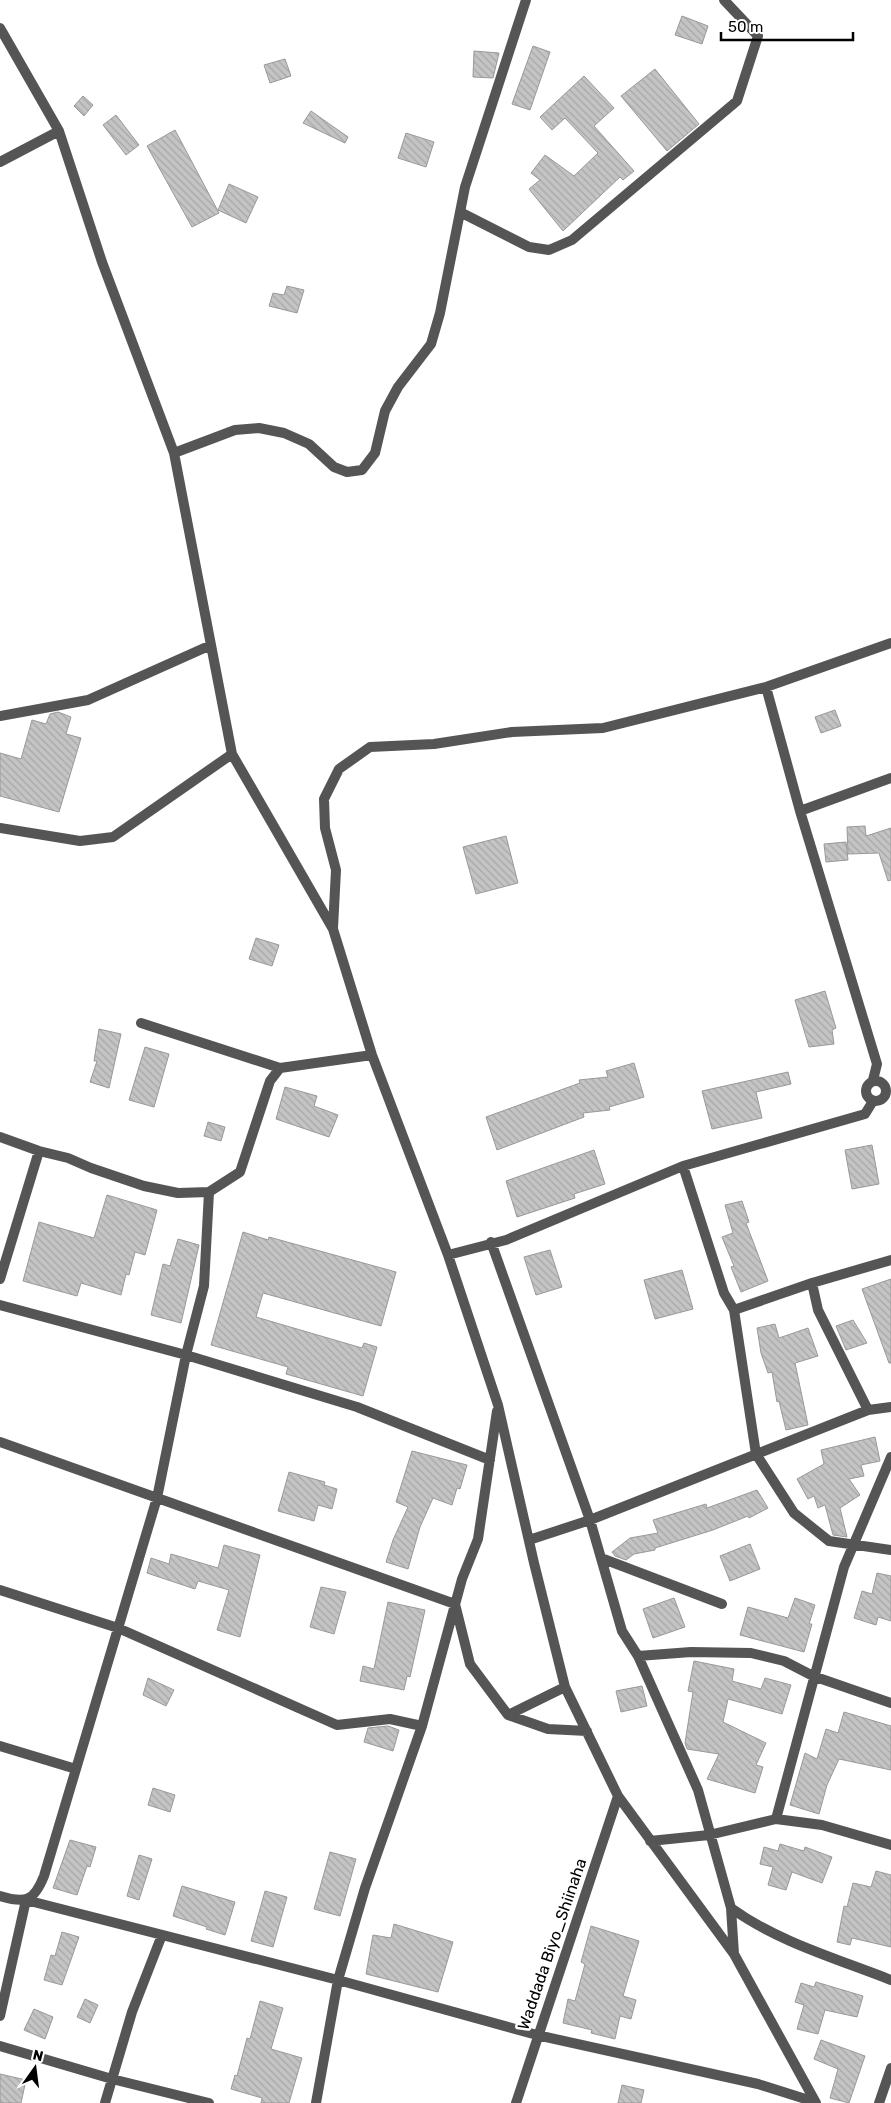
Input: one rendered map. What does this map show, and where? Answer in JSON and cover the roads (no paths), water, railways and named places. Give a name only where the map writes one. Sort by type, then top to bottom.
[{"type":"street","points":[[174,453],[235,430],[260,428],[284,433],[309,444],[334,467],[347,472],[362,470],[375,453],[385,411],[394,395],[431,344],[440,313],[465,187],[526,0]]},
{"type":"street","points":[[460,212],[529,247],[549,250],[572,240],[737,101],[758,36],[724,0]]},
{"type":"street","points":[[0,28],[59,131],[102,262],[174,453],[232,754],[333,929],[372,1055],[448,1255],[498,1405],[565,1687],[618,1796],[734,1954],[816,2102]]},
{"type":"street","points":[[0,162],[59,131]]},
{"type":"street","points":[[333,929],[336,870],[325,828],[324,799],[339,769],[370,747],[434,744],[512,732],[603,728],[766,687],[891,643]]},
{"type":"street","points":[[0,716],[88,700],[211,645]]},
{"type":"street","points":[[766,687],[800,811],[877,1064],[873,1080],[869,1082],[865,1091],[869,1099],[873,1101]]},
{"type":"street","points":[[0,828],[80,841],[113,837],[232,754]]},
{"type":"street","points":[[800,811],[891,778]]},
{"type":"street","points":[[142,1023],[280,1068],[372,1055]]},
{"type":"street","points":[[0,1137],[39,1151],[68,1158],[144,1186],[178,1193],[209,1192],[240,1172],[270,1081],[280,1068]]},
{"type":"street","points":[[448,1255],[491,1242],[506,1240],[683,1166],[865,1114],[873,1101],[882,1099],[886,1091],[882,1082],[873,1080]]},
{"type":"street","points":[[0,1279],[39,1151]]},
{"type":"street","points":[[683,1166],[724,1293],[734,1310],[756,1454],[794,1513],[829,1541],[891,1550]]},
{"type":"street","points":[[0,2016],[26,1900],[37,1893],[44,1876],[157,1498],[186,1355],[204,1286],[209,1192]]},
{"type":"street","points":[[491,1242],[590,1520],[622,1632],[638,1656],[698,1790],[708,1818],[709,1836],[731,1908],[734,1954]]},
{"type":"street","points":[[734,1310],[812,1283],[891,1260]]},
{"type":"street","points":[[812,1283],[818,1310],[868,1410]]},
{"type":"street","points":[[0,1305],[186,1355],[357,1407],[490,1460]]},
{"type":"street","points":[[316,2103],[338,1980],[365,1888],[422,1726],[455,1604],[478,1538],[498,1405]]},
{"type":"street","points":[[529,1540],[590,1520],[868,1410],[891,1407]]},
{"type":"street","points":[[0,1442],[455,1604]]},
{"type":"street","points":[[776,1819],[844,1567],[891,1457]]},
{"type":"street","points":[[601,1558],[722,1604]]},
{"type":"street","points":[[0,1590],[118,1628],[337,1725],[390,1719],[422,1726]]},
{"type":"street","points":[[455,1604],[470,1664],[508,1715],[548,1729],[588,1731]]},
{"type":"street","points":[[638,1656],[691,1652],[751,1653],[784,1661],[814,1676],[891,1703]]},
{"type":"street","points":[[508,1715],[565,1687]]},
{"type":"street","points":[[0,1746],[76,1769]]},
{"type":"street","name":"Waddada Biyo_Shiinaha","points":[[516,2103],[618,1796]]},
{"type":"street","points":[[650,1841],[709,1836],[776,1819],[822,1825],[891,1845]]},
{"type":"street","points":[[0,1896],[14,1900],[26,1900],[338,1980],[537,2036],[758,2084],[816,2102]]},
{"type":"street","points":[[731,1908],[750,1922],[780,1936],[891,1980]]},
{"type":"street","points":[[104,2103],[132,2012],[162,1935]]},
{"type":"street","points":[[0,2046],[112,2079],[209,2103]]},
{"type":"street","points":[[880,2103],[891,2068]]}]
